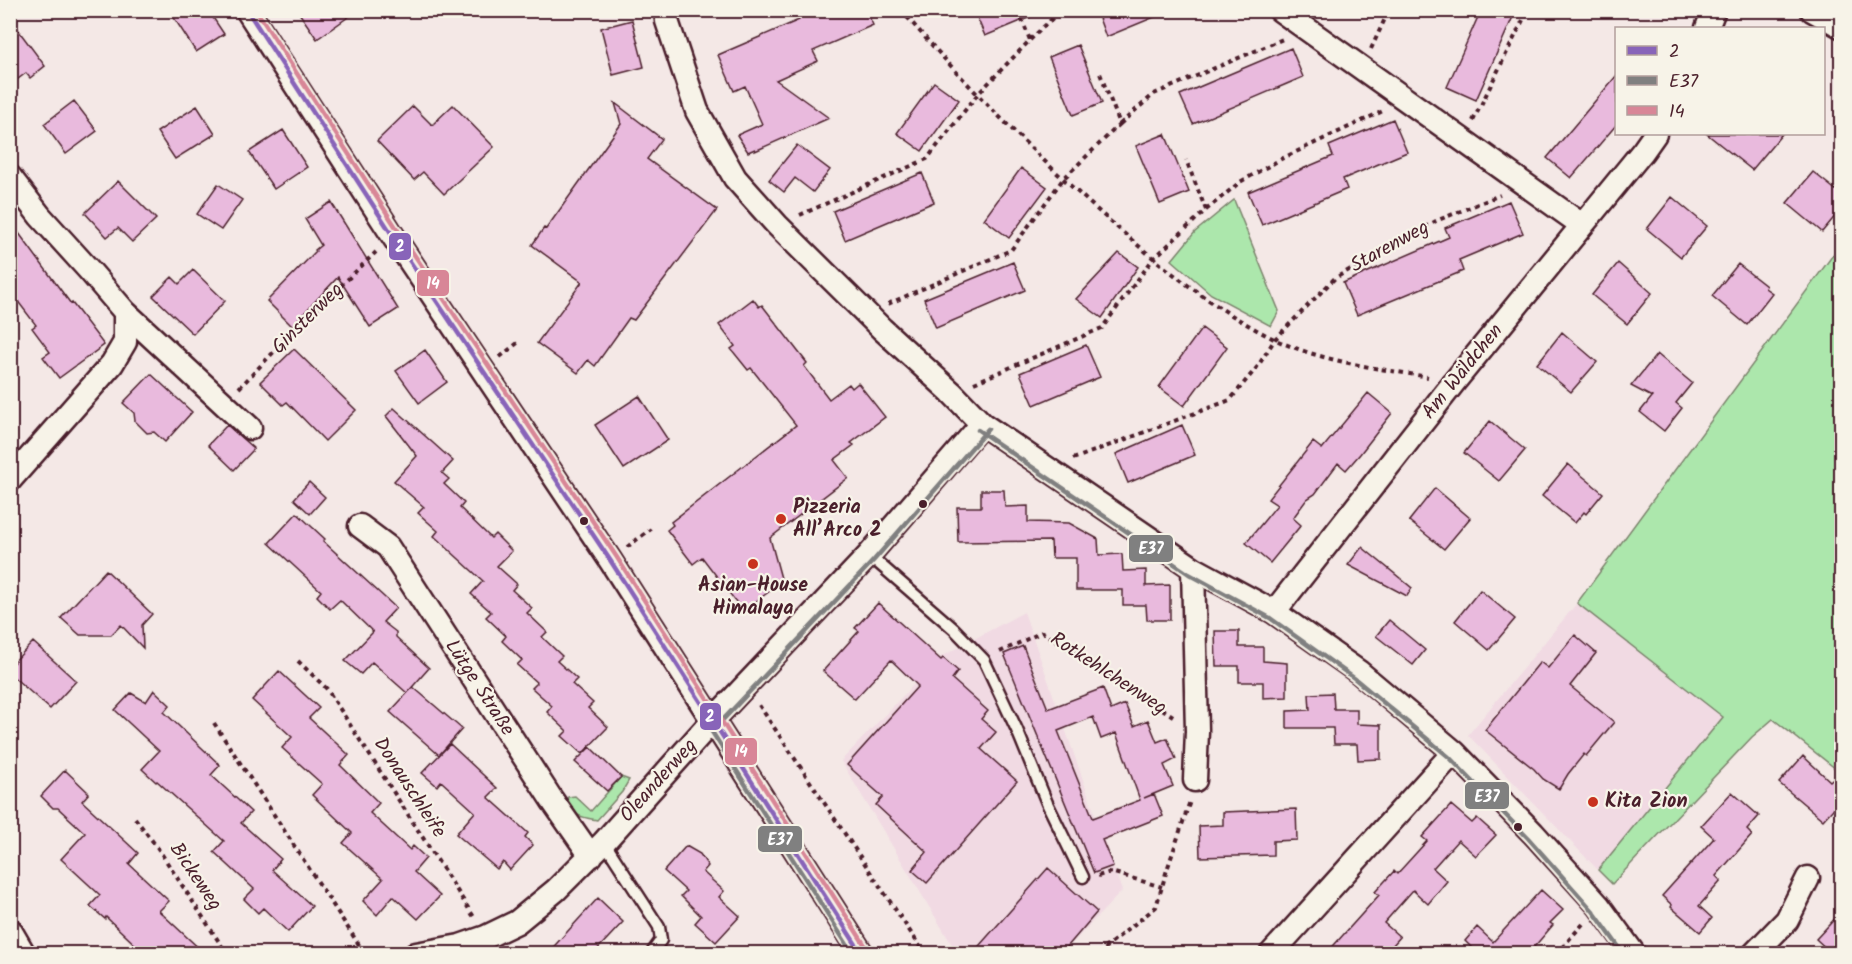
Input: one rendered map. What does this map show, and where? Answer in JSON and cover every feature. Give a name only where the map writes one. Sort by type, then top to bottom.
[{"type":"street","points":[[247,10],[393,236],[591,531],[862,954]]},
{"type":"street","points":[[666,10],[667,21],[697,111],[735,178],[777,225],[865,312],[982,424],[1193,568],[1274,612],[1359,672],[1454,752],[1533,833],[1599,906],[1634,954]]},
{"type":"street","points":[[1280,10],[1582,225]]},
{"type":"street","points":[[1707,27],[1714,10]]},
{"type":"street","points":[[1812,10],[1842,27]]},
{"type":"street","name":"Am Wäldchen","points":[[1274,612],[1455,381],[1654,135]]},
{"type":"street","points":[[10,177],[40,216],[125,312],[250,428]]},
{"type":"street","points":[[10,480],[112,364],[125,342],[125,312]]},
{"type":"street","name":"Oleanderweg","points":[[416,954],[463,950],[517,922],[535,909],[598,849],[713,720],[869,555],[982,424]]},
{"type":"street","name":"Lütge Straße","points":[[360,526],[388,547],[552,800],[598,849]]},
{"type":"street","name":"Rotkehlchenweg","points":[[1193,568],[1197,731],[1195,780]]},
{"type":"street","points":[[1271,954],[1454,752]]},
{"type":"street","points":[[1754,954],[1787,920],[1809,878]]},
{"type":"street","points":[[10,930],[24,954]]},
{"type":"lane","points":[[869,555],[954,629],[984,660],[1017,730],[1047,803],[1083,877]]},
{"type":"lane","points":[[598,849],[659,927],[661,940],[651,954]]},
{"type":"path","points":[[901,10],[977,95],[1063,180],[1153,259],[1223,311],[1275,339],[1332,358],[1455,381]]},
{"type":"path","points":[[1018,10],[1029,40]]},
{"type":"path","points":[[777,225],[903,172],[927,159],[977,95],[1061,10]]},
{"type":"path","points":[[1362,68],[1389,10]]},
{"type":"path","points":[[1464,141],[1528,10]]},
{"type":"path","points":[[865,312],[1011,250],[1063,180],[1154,94],[1306,29]]},
{"type":"path","points":[[1099,70],[1120,124]]},
{"type":"path","points":[[951,392],[1102,328],[1153,259],[1240,182],[1283,158],[1406,99]]},
{"type":"path","points":[[1186,160],[1206,210]]},
{"type":"path","name":"Starenweg","points":[[1047,468],[1230,400],[1258,366],[1275,339],[1335,278],[1436,221],[1524,184]]},
{"type":"path","name":"Ginsterweg","points":[[224,404],[296,328],[393,236]]},
{"type":"path","points":[[502,355],[520,341]]},
{"type":"path","points":[[638,539],[651,529]]},
{"type":"path","name":"Rotkehlchenweg","points":[[984,660],[1042,632],[1197,731]]},
{"type":"path","name":"Donauschleife","points":[[298,661],[327,689],[486,937]]},
{"type":"path","points":[[746,687],[925,954]]},
{"type":"path","points":[[214,723],[364,954]]},
{"type":"path","points":[[1097,954],[1156,907],[1195,780]]},
{"type":"path","name":"Bickeweg","points":[[135,818],[157,847],[227,954]]},
{"type":"path","points":[[1083,877],[1092,878],[1111,872],[1161,887]]},
{"type":"path","points":[[1556,954],[1599,906]]},
{"type":"shaded area","name":"Kita Zion","points":[[1577,603],[1723,716],[1598,870],[1468,735]]},
{"type":"shaded area","points":[[1024,612],[1122,891],[1063,953],[957,953],[841,761],[939,658]]},
{"type":"green space","points":[[1234,200],[1279,311],[1271,326],[1211,294],[1172,260],[1195,232]]},
{"type":"green space","points":[[1841,244],[1841,773],[1773,719],[1752,737],[1612,884],[1598,870],[1723,717],[1577,603]]},
{"type":"green space","points":[[621,777],[629,780],[622,792],[597,820],[579,816],[566,802],[568,797],[575,796],[591,811]]},
{"type":"building","points":[[169,10],[208,10],[224,34],[196,52]]},
{"type":"building","points":[[297,10],[358,10],[317,39]]},
{"type":"building","points":[[795,10],[866,10],[873,25],[813,51],[818,61],[776,80],[829,118],[748,152],[737,135],[762,124],[745,86],[734,91],[718,55],[799,20]]},
{"type":"building","points":[[974,10],[1044,10],[1045,11],[985,36]]},
{"type":"building","points":[[1096,10],[1169,10],[1169,11],[1106,37]]},
{"type":"building","points":[[1481,10],[1516,10],[1476,100],[1447,87]]},
{"type":"building","points":[[10,19],[45,66],[30,78],[26,73],[10,85]]},
{"type":"building","points":[[632,20],[644,67],[613,75],[601,28]]},
{"type":"building","points":[[1078,45],[1102,103],[1073,115],[1049,57]]},
{"type":"building","points":[[1291,48],[1303,77],[1193,124],[1180,95]]},
{"type":"building","points":[[1615,77],[1615,126],[1571,178],[1547,158]]},
{"type":"building","points":[[934,82],[959,100],[922,151],[897,133]]},
{"type":"building","points":[[74,101],[97,131],[66,154],[44,124]]},
{"type":"building","points":[[615,103],[662,139],[647,159],[717,210],[634,320],[629,318],[595,366],[588,360],[578,373],[537,343],[582,282],[532,245],[621,124]]},
{"type":"building","points":[[453,105],[494,147],[444,194],[423,172],[414,180],[377,141],[413,106],[432,125]]},
{"type":"building","points":[[197,106],[215,134],[175,159],[157,132]]},
{"type":"building","points":[[1393,119],[1407,152],[1343,179],[1347,189],[1262,225],[1248,192],[1333,156],[1329,146]]},
{"type":"building","points":[[283,130],[307,167],[274,189],[249,152]]},
{"type":"building","points":[[1165,134],[1189,192],[1160,204],[1136,146]]},
{"type":"building","points":[[1708,135],[1781,135],[1752,170]]},
{"type":"building","points":[[797,145],[830,170],[813,192],[795,178],[784,192],[769,180]]},
{"type":"building","points":[[1021,168],[1047,187],[1009,238],[984,219]]},
{"type":"building","points":[[1813,172],[1842,195],[1842,208],[1822,232],[1787,203]]},
{"type":"building","points":[[922,173],[934,202],[845,240],[833,211]]},
{"type":"building","points":[[118,181],[156,219],[132,242],[118,228],[107,237],[85,213]]},
{"type":"building","points":[[218,184],[242,200],[221,230],[197,214]]},
{"type":"building","points":[[1672,197],[1707,226],[1681,257],[1647,229]]},
{"type":"building","points":[[1509,201],[1523,233],[1459,260],[1463,271],[1357,315],[1343,283],[1449,237],[1445,228]]},
{"type":"building","points":[[331,202],[398,309],[370,327],[338,277],[292,326],[267,301],[321,245],[305,219]]},
{"type":"building","points":[[10,221],[104,345],[59,378],[43,357],[50,352],[32,328],[36,325],[10,291]]},
{"type":"building","points":[[1119,253],[1138,267],[1102,318],[1076,299]]},
{"type":"building","points":[[1013,262],[1025,290],[936,328],[924,299]]},
{"type":"building","points":[[1618,263],[1652,293],[1627,324],[1592,295]]},
{"type":"building","points":[[1738,264],[1772,293],[1747,325],[1712,296]]},
{"type":"building","points":[[193,270],[225,301],[193,334],[153,296],[172,277],[179,284]]},
{"type":"building","points":[[753,299],[759,307],[762,305],[807,363],[804,366],[829,399],[849,384],[852,388],[858,383],[885,417],[851,443],[854,445],[834,460],[848,478],[770,538],[782,582],[743,611],[702,557],[693,564],[667,530],[673,525],[671,522],[796,425],[751,368],[748,370],[731,349],[735,346],[719,325]]},
{"type":"building","points":[[1202,328],[1227,347],[1184,406],[1159,387]]},
{"type":"building","points":[[1562,332],[1597,362],[1571,392],[1537,364]]},
{"type":"building","points":[[1086,345],[1100,377],[1034,405],[1020,373]]},
{"type":"building","points":[[294,349],[356,410],[325,441],[287,402],[283,405],[260,382]]},
{"type":"building","points":[[425,350],[447,382],[419,403],[396,371]]},
{"type":"building","points":[[1657,354],[1692,383],[1676,403],[1682,408],[1664,431],[1640,412],[1652,397],[1631,386]]},
{"type":"building","points":[[151,374],[192,412],[165,442],[154,432],[147,433],[135,421],[134,413],[123,403]]},
{"type":"building","points":[[1368,393],[1392,413],[1346,470],[1338,463],[1315,494],[1307,499],[1293,518],[1301,525],[1270,563],[1246,543],[1277,505],[1268,499],[1313,442],[1322,449]]},
{"type":"building","points":[[639,396],[668,440],[624,469],[595,425]]},
{"type":"building","points":[[394,408],[453,461],[442,473],[449,479],[444,484],[464,503],[460,508],[491,538],[495,534],[512,551],[497,566],[517,584],[512,590],[532,608],[527,613],[547,632],[542,637],[562,656],[557,661],[577,679],[572,684],[593,703],[588,708],[608,727],[582,754],[562,736],[567,731],[547,712],[552,706],[532,688],[537,683],[517,665],[522,660],[502,641],[506,636],[486,617],[491,612],[471,594],[483,581],[434,536],[438,531],[418,513],[424,507],[394,481],[417,456],[386,416]]},
{"type":"building","points":[[1490,421],[1525,450],[1499,481],[1464,453]]},
{"type":"building","points":[[227,425],[254,449],[234,470],[208,445]]},
{"type":"building","points":[[1182,425],[1195,455],[1128,483],[1116,454]]},
{"type":"building","points":[[1568,464],[1603,493],[1586,514],[1584,512],[1575,523],[1542,496]]},
{"type":"building","points":[[309,482],[325,497],[310,514],[294,499]]},
{"type":"building","points":[[1435,488],[1470,518],[1444,549],[1409,521]]},
{"type":"building","points":[[981,490],[1004,490],[1005,507],[1028,506],[1028,522],[1069,523],[1098,539],[1099,555],[1122,554],[1123,571],[1146,570],[1146,586],[1170,585],[1170,620],[1147,620],[1146,605],[1123,605],[1123,590],[1076,590],[1076,558],[1052,558],[1051,541],[958,542],[957,507],[981,507]]},
{"type":"building","points":[[297,513],[325,539],[323,541],[396,608],[383,622],[396,632],[396,637],[429,668],[407,693],[372,662],[361,674],[345,661],[373,632],[340,600],[330,609],[317,596],[321,591],[269,543]]},
{"type":"building","points":[[1362,547],[1412,588],[1407,596],[1348,565]]},
{"type":"building","points":[[106,570],[152,614],[142,625],[143,648],[121,625],[111,635],[80,635],[61,618]]},
{"type":"building","points":[[1480,590],[1515,619],[1489,650],[1455,621]]},
{"type":"building","points":[[878,603],[941,660],[943,658],[958,671],[952,679],[988,711],[981,719],[996,732],[981,749],[1017,781],[927,883],[912,870],[927,852],[876,805],[883,797],[847,765],[918,686],[891,660],[855,699],[823,671],[859,631],[855,628]]},
{"type":"building","points":[[1389,620],[1425,650],[1413,665],[1376,636]]},
{"type":"building","points":[[1215,631],[1239,631],[1239,647],[1263,647],[1263,661],[1287,663],[1287,697],[1263,698],[1263,682],[1239,682],[1239,666],[1216,666]]},
{"type":"building","points":[[1575,635],[1596,653],[1570,686],[1614,722],[1586,756],[1584,754],[1559,789],[1543,779],[1534,769],[1485,730],[1540,662],[1548,668]]},
{"type":"building","points":[[33,642],[76,681],[50,709],[10,674],[10,666]]},
{"type":"building","points":[[1023,646],[1048,709],[1103,688],[1111,710],[1125,704],[1134,726],[1148,720],[1157,742],[1167,738],[1176,759],[1164,765],[1173,786],[1144,798],[1154,794],[1163,816],[1102,840],[1113,866],[1094,873],[1004,654]],"holes":[[[1093,717],[1101,739],[1116,733],[1140,800],[1093,818],[1058,731]]]},
{"type":"building","points":[[279,671],[319,708],[309,718],[349,755],[340,765],[379,803],[370,813],[410,850],[413,846],[426,858],[414,872],[440,896],[418,919],[393,896],[377,915],[363,901],[383,879],[343,843],[352,833],[312,795],[322,784],[282,748],[292,737],[252,700]]},
{"type":"building","points":[[413,687],[462,729],[439,755],[390,712]]},
{"type":"building","points":[[154,690],[170,705],[164,712],[220,765],[211,775],[251,812],[241,823],[281,859],[272,870],[312,906],[288,932],[263,908],[258,913],[244,899],[254,889],[214,852],[224,841],[142,769],[159,751],[115,710],[131,693],[146,702]]},
{"type":"building","points":[[1333,693],[1334,709],[1357,709],[1357,724],[1381,725],[1381,759],[1358,760],[1357,744],[1334,744],[1333,728],[1287,728],[1287,711],[1310,710],[1309,694]]},
{"type":"building","points":[[450,744],[497,788],[488,797],[528,833],[525,837],[533,845],[510,870],[503,862],[497,869],[456,834],[475,812],[441,781],[437,786],[422,773]]},
{"type":"building","points":[[590,747],[621,777],[607,791],[575,762]]},
{"type":"building","points":[[1803,756],[1830,781],[1842,770],[1842,799],[1823,820],[1779,783]]},
{"type":"building","points":[[65,770],[89,793],[82,801],[138,853],[129,864],[169,901],[159,911],[205,954],[145,954],[106,917],[105,919],[90,906],[100,895],[61,859],[85,833],[41,796]]},
{"type":"building","points":[[1732,792],[1759,816],[1747,830],[1752,835],[1716,876],[1721,881],[1699,906],[1712,918],[1700,932],[1662,896],[1714,838],[1701,826]]},
{"type":"building","points":[[1451,805],[1472,823],[1477,818],[1496,835],[1476,856],[1458,840],[1433,868],[1447,881],[1428,904],[1413,890],[1384,923],[1400,937],[1385,954],[1326,954],[1379,895],[1375,892],[1394,871],[1397,874],[1427,841],[1422,837]]},
{"type":"building","points":[[1296,809],[1297,840],[1273,841],[1273,855],[1200,857],[1199,826],[1223,825],[1223,812]]},
{"type":"building","points":[[686,846],[700,854],[708,866],[703,872],[724,891],[719,897],[740,916],[716,942],[695,923],[701,916],[681,896],[686,891],[664,871]]},
{"type":"building","points":[[1048,868],[1097,912],[1061,954],[972,954]]},
{"type":"building","points":[[1541,890],[1563,910],[1550,923],[1553,925],[1528,954],[1478,954],[1465,941],[1477,927],[1493,942]]},
{"type":"building","points":[[598,898],[623,922],[593,954],[547,954]]},
{"type":"building","points":[[1842,911],[1842,941],[1831,953],[1816,939]]},
{"type":"transit line","name":"2","points":[[247,10],[393,236],[610,560],[862,954]]},
{"type":"transit line","name":"14","points":[[256,10],[399,232],[616,556],[868,950]]},
{"type":"transit line","name":"E37","points":[[718,725],[874,560],[988,429]]},
{"type":"transit line","name":"E37","points":[[978,430],[1189,574],[1270,618],[1354,678],[1449,757],[1528,838],[1593,911],[1624,954]]},
{"type":"transit line","name":"E37","points":[[707,724],[853,954]]},
{"type":"place","name":"Pizzeria All’Arco 2","points":[[781,519]]},
{"type":"place","name":"Asian-House Himalaya","points":[[753,564]]},
{"type":"place","name":"Kita Zion","points":[[1593,802]]}]
